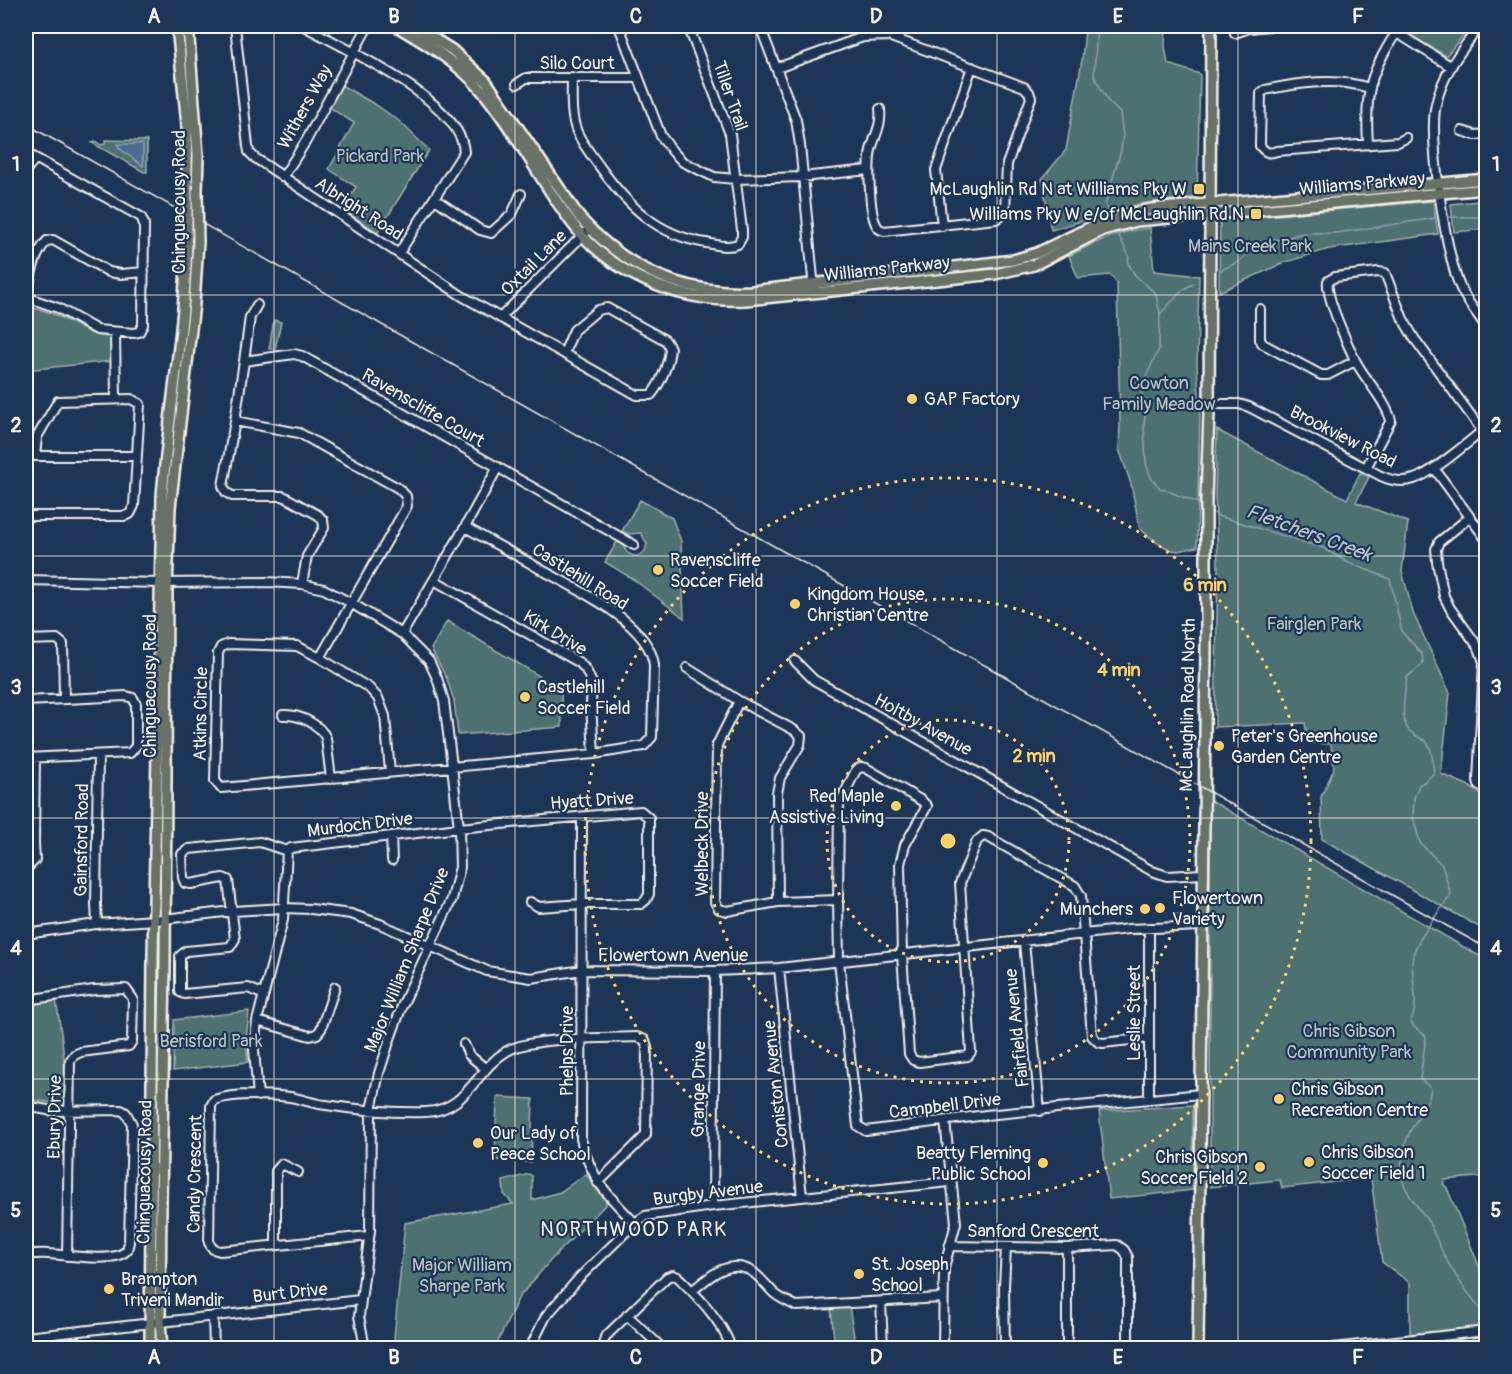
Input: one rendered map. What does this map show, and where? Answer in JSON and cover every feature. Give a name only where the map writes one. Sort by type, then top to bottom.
[{"type":"main road","name":"Chinguacousy Road","points":[[150,1348],[155,1322],[164,583],[162,496],[184,303],[187,236],[187,125],[177,26]]},
{"type":"main road","name":"Chinguacousy Road","points":[[164,583],[170,495],[194,304],[198,242],[198,155],[188,26]]},
{"type":"main road","name":"Williams Parkway","points":[[396,26],[446,57],[478,86],[586,232],[637,266],[680,284],[722,291],[814,288],[1013,260],[1130,218],[1486,179]]},
{"type":"main road","name":"Williams Parkway","points":[[414,26],[452,50],[486,81],[580,218],[586,232]]},
{"type":"main road","name":"McLaughlin Road North","points":[[1198,1348],[1211,26]]},
{"type":"main road","name":"Williams Parkway","points":[[1210,209],[1486,189]]},
{"type":"main road","name":"Chinguacousy Road","points":[[155,1322],[162,1348]]},
{"type":"street","name":"Albright Road","points":[[235,26],[249,152],[255,158],[462,296],[637,394],[651,395],[656,390],[670,348],[665,340],[607,308],[598,309],[574,330],[564,353]]},
{"type":"street","points":[[304,26],[416,89],[434,104],[462,140],[464,152],[399,253]]},
{"type":"street","name":"Withers Way","points":[[283,177],[306,141],[368,26]]},
{"type":"street","points":[[619,26],[661,136],[683,162],[714,177],[735,179],[802,177],[868,170]]},
{"type":"street","name":"Tiller Trail","points":[[572,77],[573,120],[578,134],[587,150],[630,205],[651,223],[678,235],[730,247],[738,244],[742,237],[742,230],[730,134],[688,26]]},
{"type":"street","points":[[760,26],[796,120],[814,288]]},
{"type":"street","points":[[1235,33],[1249,28],[1271,26]]},
{"type":"street","points":[[1386,26],[1450,66]]},
{"type":"street","points":[[1480,26],[1450,66],[1435,106],[1434,136],[1439,184],[1456,277],[1461,291],[1486,327]]},
{"type":"street","points":[[1368,144],[1366,115],[1368,88],[1381,57],[1396,33]]},
{"type":"street","points":[[777,68],[863,37],[888,36],[1024,87],[1031,98],[1007,164],[1005,212],[996,219],[885,231],[880,229],[875,224],[873,216],[868,170],[871,150],[881,120],[880,109]]},
{"type":"street","points":[[942,226],[936,170],[972,68]]},
{"type":"street","name":"Silo Court","points":[[517,84],[526,78],[638,78]]},
{"type":"street","points":[[1368,88],[1352,82],[1333,82],[1265,90],[1261,93],[1260,146],[1265,152],[1271,153],[1398,142],[1406,138]]},
{"type":"street","points":[[1462,131],[1475,135],[1486,134]]},
{"type":"street","points":[[26,153],[141,217],[144,224],[144,272],[144,315],[142,329],[133,333],[98,330],[58,308],[26,298],[34,265],[41,247],[47,241],[53,240],[109,272],[121,274],[144,272]]},
{"type":"street","points":[[26,170],[35,159]]},
{"type":"street","points":[[435,199],[480,230],[490,233],[512,214],[521,194]]},
{"type":"street","name":"Oxtail Lane","points":[[500,318],[586,232]]},
{"type":"street","points":[[1366,468],[1391,420],[1388,410],[1355,361],[1330,301],[1326,288],[1328,281],[1335,277],[1384,273],[1403,319],[1414,338],[1485,431]]},
{"type":"street","points":[[257,305],[250,317],[223,486],[232,496],[283,496],[323,520],[324,528],[307,556],[302,584]]},
{"type":"street","points":[[1260,309],[1260,340],[1267,348],[1321,375],[1328,375],[1355,361]]},
{"type":"street","points":[[116,332],[116,399]]},
{"type":"street","name":"Ravenscliffe Court","points":[[244,361],[294,354],[302,356],[634,545]]},
{"type":"street","points":[[26,516],[129,515],[134,509],[140,404],[134,399],[58,401],[38,434],[35,456]]},
{"type":"street","name":"Brookview Road","points":[[1209,404],[1245,405],[1389,479],[1405,481],[1418,478],[1485,431]]},
{"type":"street","points":[[235,421],[299,433],[398,488],[406,496],[406,506],[320,658]]},
{"type":"street","points":[[26,456],[137,456]]},
{"type":"street","points":[[402,634],[498,467]]},
{"type":"street","points":[[1434,468],[1486,539]]},
{"type":"street","points":[[1470,517],[1439,542],[1436,549],[1444,596],[1479,648],[1484,662],[1479,785],[1486,789]]},
{"type":"street","name":"Castlehill Road","points":[[452,766],[594,754],[644,746],[652,737],[653,654],[633,628],[597,600],[465,527]]},
{"type":"street","name":"Major William Sharpe Drive","points":[[26,580],[164,583],[267,582],[302,584],[324,589],[402,634],[429,661],[437,678],[444,701],[452,766],[459,828],[460,867],[452,898],[390,1039],[379,1073],[371,1110],[369,1236],[359,1316],[365,1348]]},
{"type":"street","name":"Kirk Drive","points":[[434,580],[580,663],[592,683],[594,754]]},
{"type":"street","points":[[26,640],[57,639],[63,644],[64,699]]},
{"type":"street","name":"Atkins Circle","points":[[390,772],[385,716],[378,698],[369,688],[297,646],[228,644],[221,647],[218,653],[215,781],[221,788],[228,789],[452,766]]},
{"type":"street","name":"Holtby Avenue","points":[[795,661],[814,680],[1152,871],[1167,876],[1203,874]]},
{"type":"street","points":[[687,668],[801,736],[800,745],[780,778],[777,793],[778,902]]},
{"type":"street","points":[[26,701],[126,696],[135,701],[135,749],[130,753],[26,759]]},
{"type":"street","name":"Welbeck Drive","points":[[740,700],[717,745],[715,902],[719,909],[727,911],[778,902],[838,900]]},
{"type":"street","points":[[283,715],[292,715],[315,725],[323,732],[326,738],[331,779]]},
{"type":"street","name":"Gainsford Road","points":[[97,924],[98,756]]},
{"type":"street","points":[[26,869],[35,860],[33,843],[35,759]]},
{"type":"street","points":[[839,962],[839,805],[856,770],[861,767],[927,806],[901,853],[902,955],[909,1054],[913,1060],[919,1062],[968,1056],[971,1052],[960,883],[977,841],[982,836],[988,837],[1075,886],[1080,896],[1092,1036],[1098,1042],[1103,1043],[1149,1038]]},
{"type":"street","name":"Hyatt Drive","points":[[459,828],[641,811],[649,818],[649,894],[646,900],[641,904],[582,904]]},
{"type":"street","name":"Phelps Drive","points":[[582,817],[581,1139],[586,1157],[598,1182],[634,1223]]},
{"type":"street","name":"Murdoch Drive","points":[[258,1096],[254,1050],[257,1022],[262,994],[282,920],[287,851],[291,848],[459,828]]},
{"type":"street","points":[[391,836],[392,860]]},
{"type":"street","points":[[262,994],[248,988],[184,994],[180,992],[180,956],[186,951],[230,947],[235,939],[228,880],[223,878],[185,883],[182,854],[189,849],[260,842],[287,851]]},
{"type":"street","points":[[530,902],[539,907],[582,904]]},
{"type":"street","name":"Flowertown Avenue","points":[[26,934],[97,924],[283,908],[351,914],[380,924],[487,971],[531,978],[582,970],[715,971],[779,968],[1149,928],[1202,926]]},
{"type":"street","name":"Leslie Street","points":[[1149,928],[1149,1098]]},
{"type":"street","name":"Fairfield Avenue","points":[[1023,942],[1040,1111]]},
{"type":"street","name":"Campbell Drive","points":[[839,962],[858,1126],[866,1131],[1201,1094]]},
{"type":"street","name":"Coniston Avenue","points":[[779,968],[802,1197]]},
{"type":"street","name":"Grange Drive","points":[[713,1206],[715,971]]},
{"type":"street","points":[[257,1022],[310,1036],[317,1034],[321,1029],[335,987]]},
{"type":"street","name":"Ebury Drive","points":[[26,1000],[122,988],[132,995],[132,1041],[129,1046],[81,1052],[72,1058],[67,1256]]},
{"type":"street","name":"Candy Crescent","points":[[369,1236],[213,1250],[209,1243],[211,1106],[214,1100],[258,1096],[291,1098],[324,1105],[371,1110],[425,1112],[447,1108],[462,1098],[486,1070],[508,1051],[522,1045],[581,1039],[637,1037],[645,1040],[647,1047],[646,1135],[598,1182]]},
{"type":"street","points":[[464,1044],[469,1055],[486,1070]]},
{"type":"street","points":[[26,1106],[43,1111],[121,1110],[130,1118],[132,1124],[127,1250],[117,1257],[67,1256],[48,1253],[26,1255]]},
{"type":"street","points":[[943,1348],[944,1268],[956,1223],[945,1121]]},
{"type":"street","points":[[276,1244],[276,1172],[282,1164],[298,1172]]},
{"type":"street","name":"Burgby Avenue","points":[[530,1348],[546,1316],[581,1276],[634,1223],[650,1214],[951,1182]]},
{"type":"street","name":"Sanford Crescent","points":[[949,1246],[1067,1248],[1117,1245],[1128,1257],[1128,1348]]},
{"type":"street","points":[[1005,1348],[1006,1247]]},
{"type":"street","points":[[1067,1248],[1067,1348]]},
{"type":"street","points":[[692,1291],[712,1274],[726,1267],[738,1267],[751,1271],[776,1295],[796,1306],[942,1298]]},
{"type":"street","points":[[602,1348],[605,1337],[667,1277],[673,1275],[692,1291],[720,1326],[731,1348]]},
{"type":"street","name":"Burt Drive","points":[[26,1337],[360,1300]]},
{"type":"street","points":[[881,1302],[883,1348]]},
{"type":"street","points":[[627,1315],[662,1348]]},
{"type":"street","points":[[213,1316],[214,1348]]},
{"type":"street","points":[[1333,1348],[1486,1331]]},
{"type":"green space","points":[[1063,26],[1166,26],[1165,46],[1168,64],[1200,74],[1197,197],[1139,204],[1051,230],[1042,179],[1066,150],[1085,30]]},
{"type":"green space","points":[[1409,26],[1471,26],[1446,56],[1405,32]]},
{"type":"green space","name":"Pickard Park","points":[[341,85],[399,121],[429,150],[378,232],[342,210],[356,187],[329,169],[354,123],[329,107]]},
{"type":"green space","points":[[105,140],[147,141],[147,172],[92,143],[95,141],[101,145],[105,144]]},
{"type":"green space","points":[[1486,200],[1486,229],[1454,232],[1451,204]]},
{"type":"green space","name":"Mains Creek Park","points":[[1433,201],[1438,234],[1329,249],[1283,263],[1219,292],[1220,220]]},
{"type":"green space","name":"Cowton Family Meadow","points":[[1150,228],[1154,271],[1199,276],[1197,365],[1200,412],[1197,547],[1178,551],[1159,544],[1140,529],[1131,484],[1119,449],[1117,283],[1110,275],[1078,278],[1069,256],[1108,237]]},
{"type":"green space","points":[[29,307],[55,315],[90,333],[112,337],[112,361],[26,370],[26,319]]},
{"type":"green space","points":[[274,320],[281,322],[275,349],[269,349]]},
{"type":"green space","name":"Fairglen Park","points":[[1217,430],[1347,499],[1360,473],[1369,477],[1356,502],[1408,522],[1402,571],[1413,613],[1450,693],[1441,774],[1467,785],[1486,798],[1486,931],[1322,839],[1321,797],[1334,769],[1331,744],[1308,743],[1305,723],[1215,727],[1218,563],[1215,495]]},
{"type":"green space","points":[[640,500],[672,518],[681,541],[684,618],[633,579],[605,562],[618,540],[632,555],[638,556],[645,551],[647,544],[641,533],[628,534],[622,531]]},
{"type":"green space","points":[[447,621],[561,689],[562,727],[458,735],[454,701],[447,679],[431,649]]},
{"type":"green space","name":"Chris Gibson Community Park","points":[[1210,800],[1486,960],[1486,1176],[1445,1180],[1443,1184],[1447,1188],[1486,1283],[1486,1327],[1410,1334],[1410,1283],[1382,1262],[1371,1178],[1282,1188],[1280,1180],[1210,1187]]},
{"type":"green space","points":[[56,1000],[65,1070],[65,1085],[60,1104],[26,1099],[26,1004]]},
{"type":"green space","name":"Berisford Park","points":[[249,1011],[246,1041],[248,1062],[173,1071],[174,1020]]},
{"type":"green space","points":[[497,1097],[533,1099],[531,1162],[495,1160]]},
{"type":"green space","points":[[1193,1105],[1193,1190],[1109,1199],[1099,1111]]},
{"type":"green space","name":"Major William Sharpe Park","points":[[529,1174],[532,1176],[532,1200],[560,1192],[586,1174],[607,1203],[550,1261],[519,1297],[495,1348],[398,1348],[394,1338],[405,1223],[513,1204],[504,1194],[503,1181]]},
{"type":"green space","points":[[849,1306],[854,1336],[852,1348],[827,1348],[834,1339],[831,1308]]},
{"type":"green space","points":[[788,1341],[823,1348],[769,1348],[773,1342]]},
{"type":"water","points":[[117,144],[143,144],[143,166],[120,149]]},
{"type":"waterway","name":"Fletchers Creek","points":[[1097,26],[1094,76],[1108,101],[1120,113],[1123,134],[1121,150],[1105,205],[1109,211]]},
{"type":"waterway","points":[[1450,217],[1486,217]]},
{"type":"waterway","points":[[1221,270],[1238,262],[1272,239],[1281,240],[1303,233],[1336,233],[1436,218]]},
{"type":"waterway","name":"Fletchers Creek","points":[[1118,234],[1129,256],[1128,263],[1135,275],[1156,294],[1160,314],[1159,349],[1142,385],[1146,406],[1144,425],[1146,463],[1151,478],[1160,488],[1198,503]]},
{"type":"waterway","points":[[1160,314],[1183,290],[1194,283]]},
{"type":"waterway","name":"Fletchers Creek","points":[[1214,513],[1323,548],[1347,562],[1390,579],[1402,632],[1422,654],[1423,664],[1407,677],[1404,717],[1409,730],[1429,745],[1434,773],[1419,785],[1414,798],[1413,817],[1420,843],[1442,865],[1451,895],[1424,934],[1413,955],[1415,1005],[1411,1021],[1413,1026],[1426,1036],[1420,1079],[1431,1088],[1426,1104],[1406,1141],[1401,1175],[1406,1190],[1428,1221],[1450,1267],[1486,1315]]},
{"type":"railway","points":[[26,124],[1486,948]]},
{"type":"place","name":"McLaughlin Rd N at Williams Pky W","points":[[1199,189]]},
{"type":"place","name":"Williams Pky W e/of McLaughlin Rd N","points":[[1256,214]]},
{"type":"place","name":"GAP Factory","points":[[912,399]]},
{"type":"place","name":"Ravenscliffe Soccer Field","points":[[658,570]]},
{"type":"place","name":"Kingdom House Christian Centre","points":[[795,604]]},
{"type":"place","name":"Castlehill Soccer Field","points":[[525,697]]},
{"type":"place","name":"Peter's Greenhouse Garden Centre","points":[[1219,746]]},
{"type":"place","name":"Red Maple Assistive Living","points":[[896,806]]},
{"type":"place","name":"Flowertown Variety","points":[[1160,908]]},
{"type":"place","name":"Munchers","points":[[1145,909]]},
{"type":"place","name":"Chris Gibson Recreation Centre","points":[[1279,1099]]},
{"type":"place","name":"Our Lady of Peace School","points":[[478,1143]]},
{"type":"place","name":"Chris Gibson Soccer Field 1","points":[[1309,1162]]},
{"type":"place","name":"Beatty Fleming Public School","points":[[1043,1163]]},
{"type":"place","name":"Chris Gibson Soccer Field 2","points":[[1260,1167]]},
{"type":"place","name":"St. Joseph School","points":[[859,1274]]},
{"type":"place","name":"Brampton Triveni Mandir","points":[[109,1289]]},
{"type":"district","name":"NORTHWOOD PARK","points":[[634,1229]]}]
